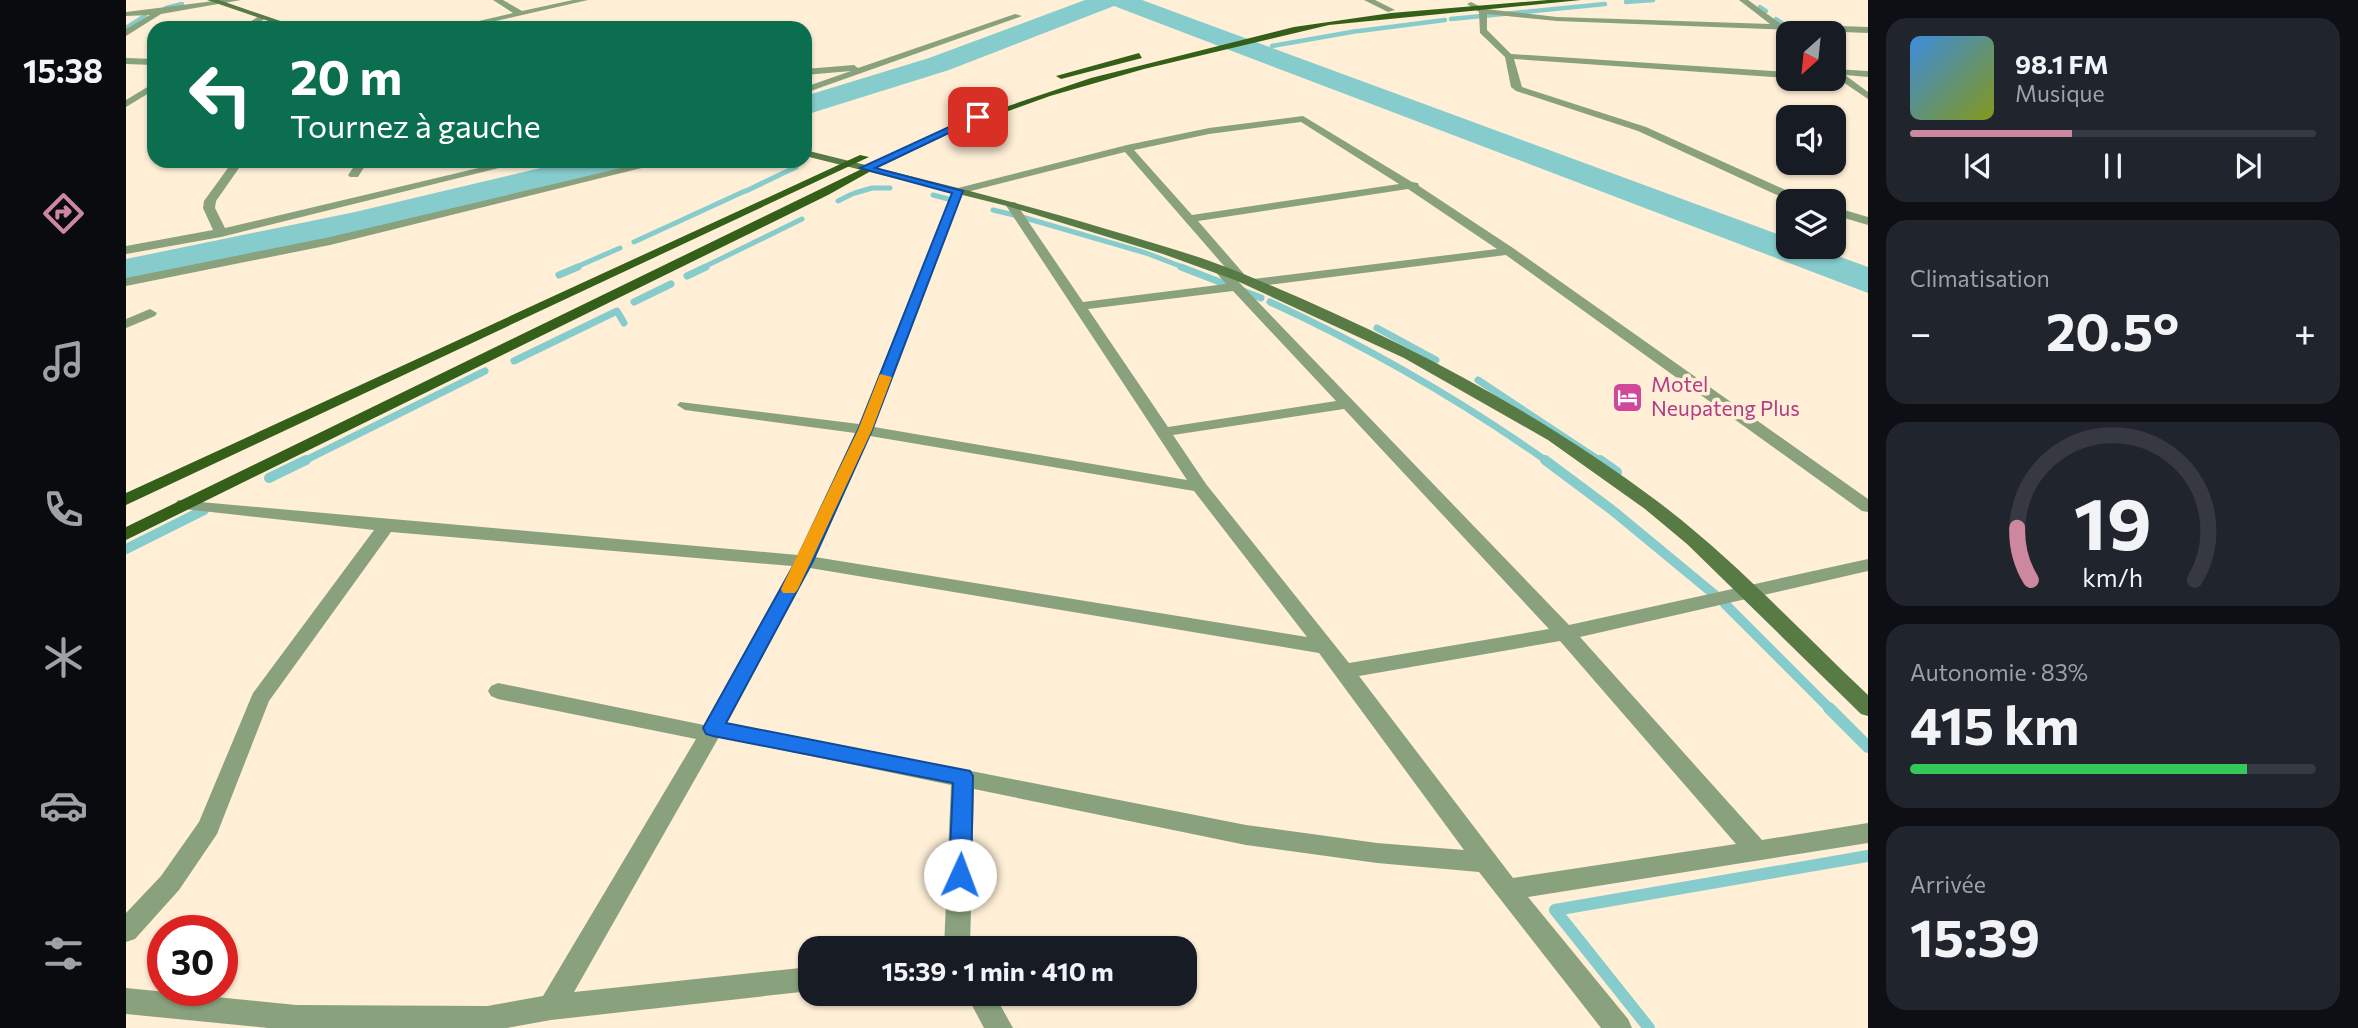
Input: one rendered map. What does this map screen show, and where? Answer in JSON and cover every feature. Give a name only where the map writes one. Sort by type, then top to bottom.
[{"type":"main road","points":[[126,500],[858,166],[1023,100],[1265,37],[1340,22],[1478,7],[1490,1],[1512,0]]},
{"type":"main road","points":[[126,534],[824,193],[858,166],[971,108],[1054,78],[1116,60],[1177,50],[1314,19],[1391,10],[1577,0]]},
{"type":"main road","points":[[215,1],[272,21]]},
{"type":"main road","points":[[812,155],[1011,204],[1219,269]]},
{"type":"main road","points":[[1244,282],[1409,355],[1554,437],[1651,505],[1693,540],[1868,708]]},
{"type":"street","points":[[126,14],[160,12],[215,1],[237,0]]},
{"type":"street","points":[[497,0],[521,14]]},
{"type":"street","points":[[487,21],[584,0]]},
{"type":"street","points":[[1368,0],[1391,10]]},
{"type":"street","points":[[1743,0],[1776,25]]},
{"type":"street","points":[[1776,26],[1557,19],[1478,7],[1483,31],[1509,55],[1519,89],[1642,129],[1776,190]]},
{"type":"street","points":[[126,33],[160,12]]},
{"type":"street","points":[[812,88],[876,68],[1018,16]]},
{"type":"street","points":[[257,21],[262,18]]},
{"type":"street","points":[[1846,29],[1868,30]]},
{"type":"street","points":[[1509,55],[1776,74]]},
{"type":"street","points":[[126,61],[147,62]]},
{"type":"street","points":[[812,72],[876,68]]},
{"type":"street","points":[[1846,73],[1868,74]]},
{"type":"street","points":[[1846,82],[1868,96]]},
{"type":"street","points":[[129,102],[147,90]]},
{"type":"street","points":[[129,102],[147,98]]},
{"type":"street","points":[[551,1007],[712,731],[804,561],[865,430],[958,191],[1126,148],[1209,131],[1300,118],[1414,185],[1868,507]]},
{"type":"street","points":[[1126,148],[1348,404],[1565,633],[1756,850]]},
{"type":"street","points":[[221,233],[209,208],[210,201],[234,168]]},
{"type":"street","points":[[354,175],[358,168]]},
{"type":"street","points":[[126,250],[221,233],[493,168]]},
{"type":"street","points":[[126,282],[330,241],[636,168]]},
{"type":"street","points":[[1190,219],[1414,185]]},
{"type":"street","points":[[1011,204],[1200,487],[1344,671],[1485,862],[1618,1028]]},
{"type":"street","points":[[1846,214],[1868,220]]},
{"type":"street","points":[[1081,306],[1244,282],[1509,251]]},
{"type":"street","points":[[1219,269],[1244,282]]},
{"type":"street","points":[[126,324],[150,313]]},
{"type":"street","points":[[1164,432],[1348,404]]},
{"type":"street","points":[[685,405],[865,430],[1200,487]]},
{"type":"street","points":[[184,504],[386,526],[804,561],[1325,647]]},
{"type":"street","points":[[126,931],[170,883],[208,827],[260,698],[386,526]]},
{"type":"street","points":[[1344,671],[1565,633],[1868,565]]},
{"type":"street","points":[[498,691],[963,776],[1146,817],[1246,835],[1377,853],[1485,862]]},
{"type":"street","points":[[957,936],[963,776]]},
{"type":"street","points":[[1507,890],[1868,833]]},
{"type":"street","points":[[126,1001],[293,1023],[486,1023],[551,1007],[798,980]]},
{"type":"street","points":[[986,1006],[999,1028]]},
{"type":"waterway","points":[[812,104],[939,64],[1107,0]]},
{"type":"waterway","points":[[1120,0],[1868,281]]},
{"type":"waterway","points":[[1626,2],[1653,0]]},
{"type":"waterway","points":[[166,8],[182,4]]},
{"type":"waterway","points":[[1451,19],[1605,4]]},
{"type":"waterway","points":[[1760,7],[1766,11]]},
{"type":"waterway","points":[[126,28],[145,16]]},
{"type":"waterway","points":[[1359,31],[1445,20]]},
{"type":"waterway","points":[[1272,46],[1357,31]]},
{"type":"waterway","points":[[126,271],[355,223],[584,168]]},
{"type":"waterway","points":[[746,191],[794,168]]},
{"type":"waterway","points":[[855,193],[872,188],[890,188]]},
{"type":"waterway","points":[[634,242],[745,191]]},
{"type":"waterway","points":[[838,201],[852,194]]},
{"type":"waterway","points":[[933,195],[956,201]]},
{"type":"waterway","points":[[993,210],[1014,215]]},
{"type":"waterway","points":[[1022,217],[1146,253],[1185,268]]},
{"type":"waterway","points":[[702,268],[802,219]]},
{"type":"waterway","points":[[574,268],[620,248]]},
{"type":"waterway","points":[[559,275],[578,267]]},
{"type":"waterway","points":[[687,276],[706,267]]},
{"type":"waterway","points":[[1181,267],[1261,298]]},
{"type":"waterway","points":[[634,302],[671,284]]},
{"type":"waterway","points":[[1270,302],[1413,376],[1548,462]]},
{"type":"waterway","points":[[514,361],[617,311],[624,323]]},
{"type":"waterway","points":[[1377,328],[1436,360]]},
{"type":"waterway","points":[[302,462],[485,371]]},
{"type":"waterway","points":[[1478,380],[1602,462]]},
{"type":"waterway","points":[[269,478],[306,460]]},
{"type":"waterway","points":[[1545,460],[1612,510],[1715,595]]},
{"type":"waterway","points":[[1600,460],[1617,472]]},
{"type":"waterway","points":[[126,549],[204,510]]},
{"type":"waterway","points":[[1725,604],[1868,747]]},
{"type":"waterway","points":[[1649,1028],[1555,910],[1868,856]]},
{"type":"slow traffic","points":[[789,589],[865,430],[885,377]]},
{"type":"place","name":"Motel Neupateng Plus","points":[[1628,397]]},
{"type":"route","points":[[960,875],[963,776],[713,728],[804,561],[865,430],[915,295],[958,191],[865,168],[978,117]]}]
